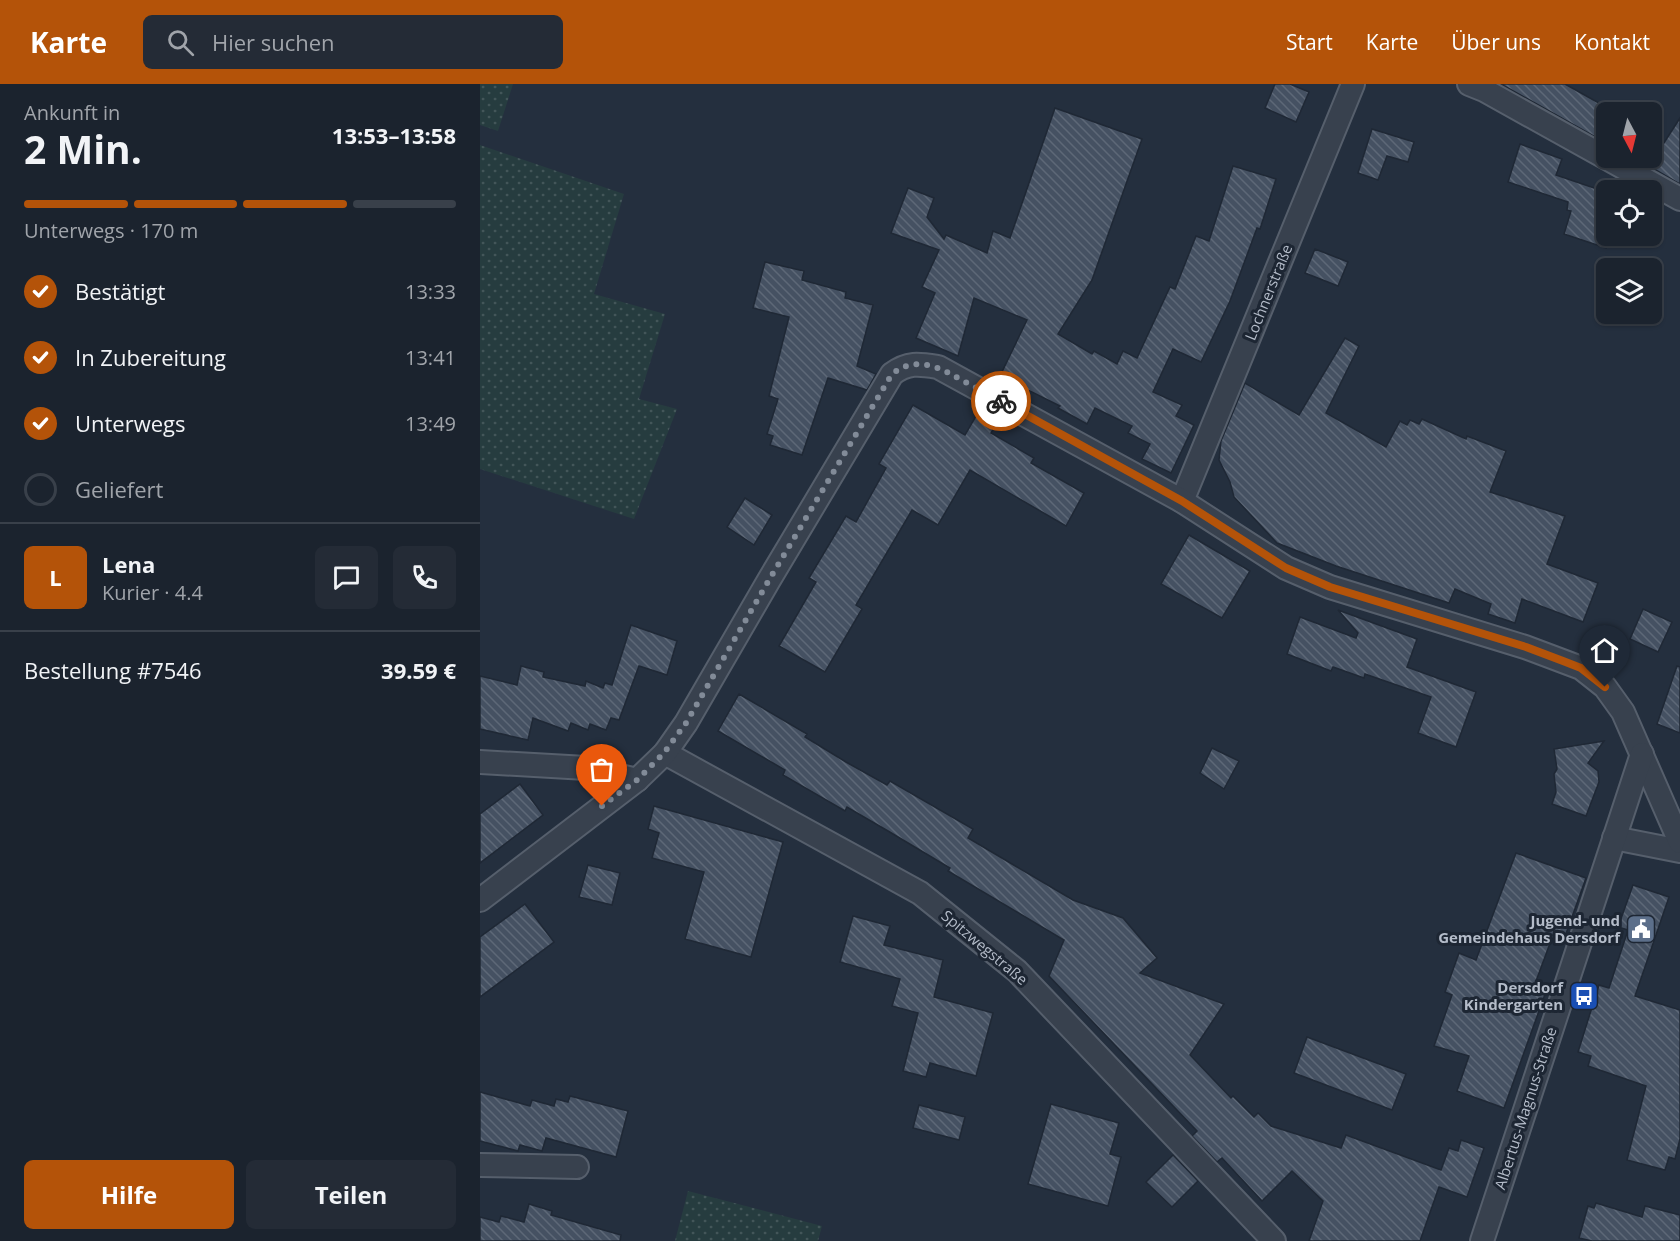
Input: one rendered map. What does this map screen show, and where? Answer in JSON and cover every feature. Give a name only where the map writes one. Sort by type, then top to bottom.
[{"type":"street","name":"Lochnerstraße","points":[[1182,501],[1353,84]]},
{"type":"street","points":[[1469,84],[1484,90],[1680,199]]},
{"type":"street","points":[[480,900],[637,780],[664,753],[686,723],[892,374],[902,367],[917,364],[938,367],[1182,501],[1286,568],[1330,587],[1526,647],[1581,668],[1605,687],[1623,712],[1680,842]]},
{"type":"street","name":"Spitzwegstraße","points":[[664,753],[920,893],[1017,971],[1274,1241]]},
{"type":"street","name":"Albertus-Magnus-Straße","points":[[1482,1241],[1642,754]]},
{"type":"street","points":[[480,762],[586,768],[637,780]]},
{"type":"street","points":[[1614,838],[1680,850]]},
{"type":"street","points":[[480,1165],[577,1167]]},
{"type":"green space","points":[[480,84],[513,84],[498,131],[480,125]]},
{"type":"green space","points":[[480,145],[624,194],[594,294],[665,314],[639,399],[677,409],[634,519],[480,469]]},
{"type":"green space","points":[[688,1191],[822,1226],[818,1241],[675,1241]]},
{"type":"building","points":[[1275,84],[1290,84],[1309,92],[1296,122],[1265,108]]},
{"type":"building","points":[[1501,84],[1565,84],[1597,102],[1596,137]]},
{"type":"building","points":[[1055,108],[1142,139],[1092,280],[1058,334],[1092,354],[1094,351],[1117,364],[1123,351],[1137,358],[1170,287],[1175,289],[1196,236],[1209,241],[1233,166],[1276,179],[1260,229],[1257,228],[1230,301],[1201,362],[1173,349],[1153,392],[1182,405],[1176,416],[1194,425],[1171,473],[1142,459],[1150,444],[1128,433],[1132,426],[1095,408],[1087,424],[1058,408],[1060,406],[1000,376],[1027,320],[974,298],[958,356],[916,338],[935,293],[922,287],[939,250],[891,233],[908,188],[934,198],[927,217],[944,239],[946,235],[987,253],[993,231],[1010,238]]},
{"type":"building","points":[[1680,118],[1680,184],[1652,168],[1662,168],[1662,146]]},
{"type":"building","points":[[1372,129],[1414,142],[1408,162],[1387,156],[1378,180],[1358,173]]},
{"type":"building","points":[[1520,144],[1562,159],[1556,175],[1596,189],[1596,245],[1564,234],[1571,211],[1567,210],[1568,202],[1508,182]]},
{"type":"building","points":[[1315,249],[1348,262],[1338,286],[1305,273]]},
{"type":"building","points":[[765,262],[804,271],[802,280],[846,292],[845,298],[873,305],[857,366],[876,374],[867,390],[828,378],[802,455],[770,445],[773,436],[767,434],[778,399],[769,396],[789,317],[753,308]]},
{"type":"building","points":[[1345,338],[1359,346],[1326,413],[1386,447],[1400,421],[1407,425],[1410,420],[1419,424],[1422,419],[1466,439],[1467,436],[1506,451],[1490,492],[1565,516],[1547,564],[1598,583],[1583,622],[1522,599],[1515,623],[1488,614],[1491,604],[1455,589],[1449,603],[1336,566],[1277,543],[1234,497],[1230,482],[1219,460],[1221,441],[1245,383],[1299,415]]},
{"type":"building","points":[[913,405],[965,435],[976,416],[995,426],[991,433],[1034,458],[1031,463],[1084,493],[1066,526],[970,470],[938,525],[912,510],[856,605],[862,609],[825,672],[779,646],[816,582],[809,578],[846,516],[856,522],[886,468],[879,464]]},
{"type":"building","points":[[745,498],[772,515],[754,545],[727,527]]},
{"type":"building","points":[[1189,535],[1250,571],[1222,618],[1161,584]]},
{"type":"building","points":[[1643,609],[1672,622],[1658,652],[1630,639]]},
{"type":"building","points":[[1338,610],[1417,639],[1407,667],[1476,692],[1456,747],[1418,733],[1431,697],[1365,674],[1364,678],[1333,667],[1331,671],[1287,654],[1300,617],[1356,638],[1358,633]]},
{"type":"building","points":[[631,625],[677,641],[667,675],[639,666],[619,720],[611,718],[606,730],[590,724],[588,730],[571,723],[568,731],[533,718],[528,740],[480,729],[480,676],[517,685],[521,666],[544,672],[543,677],[585,686],[586,681],[603,688],[605,683],[612,685]]},
{"type":"building","points":[[1677,666],[1680,667],[1680,733],[1657,724]]},
{"type":"building","points":[[739,694],[807,734],[805,737],[846,762],[887,785],[890,781],[973,829],[968,838],[1073,900],[1123,918],[1157,958],[1140,973],[1224,1004],[1190,1055],[1231,1098],[1233,1096],[1254,1117],[1258,1113],[1271,1126],[1341,1148],[1346,1135],[1441,1170],[1449,1148],[1458,1151],[1461,1140],[1484,1148],[1467,1197],[1439,1187],[1420,1241],[1309,1241],[1323,1201],[1292,1171],[1262,1201],[1222,1158],[1217,1162],[1192,1136],[1197,1131],[1049,976],[1064,940],[948,871],[950,868],[888,831],[847,807],[845,811],[783,775],[785,770],[718,731]]},
{"type":"building","points":[[1604,741],[1588,763],[1598,771],[1599,782],[1586,816],[1552,804],[1556,792],[1554,774],[1557,769],[1554,749]]},
{"type":"building","points":[[1212,748],[1239,761],[1224,789],[1200,773]]},
{"type":"building","points":[[520,784],[543,815],[480,863],[480,814]]},
{"type":"building","points":[[654,806],[783,842],[751,957],[685,939],[704,872],[652,858],[659,833],[648,829]]},
{"type":"building","points":[[1516,853],[1586,878],[1563,942],[1552,938],[1536,981],[1548,986],[1504,1108],[1457,1091],[1469,1056],[1434,1046],[1452,995],[1445,992],[1459,953],[1476,960]]},
{"type":"building","points":[[588,865],[620,873],[612,905],[579,897]]},
{"type":"building","points":[[1633,885],[1669,897],[1635,996],[1680,1010],[1680,1139],[1675,1159],[1669,1157],[1665,1170],[1627,1160],[1646,1086],[1588,1066],[1591,1056],[1578,1052],[1599,985],[1609,988],[1628,930],[1618,927]]},
{"type":"building","points":[[525,904],[554,942],[480,997],[480,937]]},
{"type":"building","points":[[853,916],[890,926],[884,945],[943,960],[934,997],[993,1013],[976,1076],[930,1063],[926,1077],[903,1071],[918,1013],[892,1006],[900,979],[840,962]]},
{"type":"building","points":[[1307,1037],[1406,1074],[1392,1110],[1294,1073]]},
{"type":"building","points":[[480,1092],[530,1106],[532,1100],[554,1106],[556,1099],[568,1102],[570,1096],[628,1111],[616,1157],[546,1138],[542,1151],[520,1145],[518,1151],[480,1141]]},
{"type":"building","points":[[1051,1104],[1119,1123],[1110,1154],[1121,1157],[1108,1206],[1028,1184]]},
{"type":"building","points":[[919,1105],[965,1117],[959,1140],[913,1128]]},
{"type":"building","points":[[1173,1155],[1198,1181],[1172,1207],[1146,1182]]},
{"type":"building","points":[[1596,1203],[1642,1217],[1645,1206],[1680,1215],[1680,1241],[1592,1241],[1579,1238],[1588,1206],[1594,1208]]},
{"type":"building","points":[[529,1204],[552,1211],[551,1215],[621,1235],[620,1241],[480,1241],[480,1217],[499,1222],[501,1216],[524,1222]]},
{"type":"way so far","points":[[602,806],[637,780],[664,753],[686,723],[892,374],[902,367],[917,364],[938,367],[1001,401]]},
{"type":"place","name":"Jugend- und Gemeindehaus Dersdorf","points":[[1641,929]]},
{"type":"place","name":"Dersdorf Kindergarten","points":[[1584,996]]},
{"type":"route","points":[[1001,401],[1182,501],[1286,568],[1330,587],[1526,647],[1581,668],[1605,687]]}]
